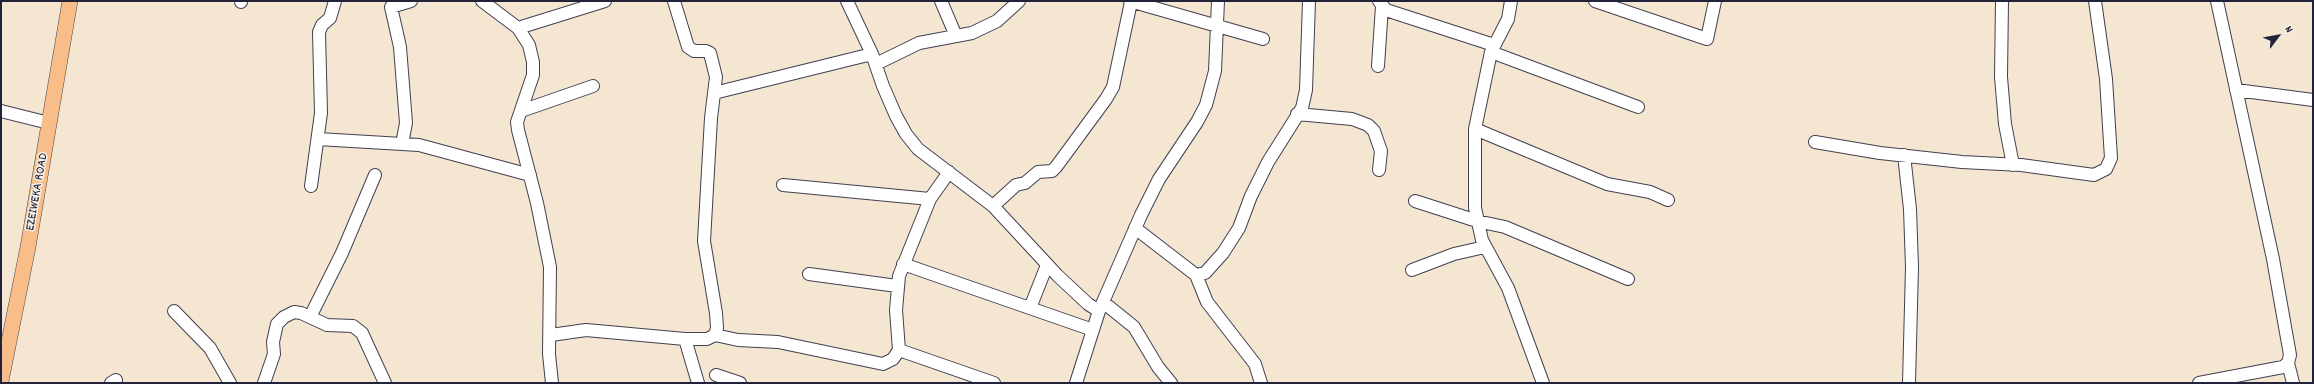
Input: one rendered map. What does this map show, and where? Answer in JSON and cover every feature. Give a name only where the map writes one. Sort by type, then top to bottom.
[{"type":"main road","name":"EZEIWEKA ROAD","points":[[1,381],[3,361],[28,247],[70,1]]},
{"type":"street","points":[[311,186],[322,97],[319,32],[322,25],[330,18],[335,1]]},
{"type":"street","points":[[402,144],[406,123],[400,47],[391,6],[411,1]]},
{"type":"street","points":[[482,1],[518,28],[529,46],[533,62],[533,76],[517,122],[545,237],[550,267],[551,336],[549,354],[552,383]]},
{"type":"street","points":[[518,28],[605,1]]},
{"type":"street","points":[[674,1],[688,47],[694,51],[706,50],[710,53],[716,77],[704,241],[716,313],[717,328],[715,335]]},
{"type":"street","points":[[847,1],[874,59],[883,86],[906,134],[918,149],[993,206],[1047,265],[1088,304],[1101,307],[1134,327],[1158,367],[1171,383]]},
{"type":"street","points":[[941,1],[956,36]]},
{"type":"street","points":[[714,93],[874,59],[919,43],[972,33],[997,21],[1019,1]]},
{"type":"street","points":[[993,206],[1016,185],[1025,183],[1038,172],[1052,171],[1106,99],[1113,87],[1131,1],[1216,24],[1263,39]]},
{"type":"street","points":[[1076,383],[1101,307],[1135,228],[1159,179],[1197,122],[1206,105],[1215,71],[1218,1]]},
{"type":"street","points":[[1196,275],[1205,273],[1223,253],[1239,228],[1251,196],[1268,162],[1302,108],[1306,90],[1309,1]]},
{"type":"street","points":[[1511,1],[1508,19],[1492,48],[1475,129],[1475,208],[1485,247],[1508,288],[1542,383]]},
{"type":"street","points":[[1595,1],[1707,39],[1715,1]]},
{"type":"street","points":[[2002,1],[2001,77],[2005,124],[2013,164]]},
{"type":"street","points":[[1815,142],[1904,156],[1962,162],[2013,164],[2094,175],[2106,169],[2112,158],[2106,79],[2095,1]]},
{"type":"street","points":[[2217,1],[2273,259],[2290,355],[2288,363],[2293,383]]},
{"type":"street","points":[[1381,4],[1386,10],[1492,48],[1638,107]]},
{"type":"street","points":[[1378,66],[1381,4]]},
{"type":"street","points":[[521,111],[593,86]]},
{"type":"street","points":[[2236,90],[2313,100]]},
{"type":"street","points":[[1,111],[50,123]]},
{"type":"street","points":[[1298,114],[1352,119],[1368,126],[1374,131],[1381,151],[1380,170]]},
{"type":"street","points":[[1475,129],[1607,184],[1650,192],[1668,200]]},
{"type":"street","points":[[318,139],[419,145],[530,175]]},
{"type":"street","points":[[1904,156],[1910,209],[1911,238],[1909,383]]},
{"type":"street","points":[[551,336],[586,330],[685,339],[707,339],[715,335],[738,340],[778,342],[883,364],[893,359],[899,350],[897,286],[903,264],[930,199],[949,172]]},
{"type":"street","points":[[310,317],[342,253],[375,176]]},
{"type":"street","points":[[783,185],[930,199]]},
{"type":"street","points":[[1415,201],[1478,221],[1505,227],[1628,279]]},
{"type":"street","points":[[1135,228],[1196,275],[1207,302],[1256,364],[1261,383]]},
{"type":"street","points":[[1412,270],[1454,254],[1485,247]]},
{"type":"street","points":[[903,264],[1093,330]]},
{"type":"street","points":[[1030,308],[1047,265]]},
{"type":"street","points":[[809,274],[897,286]]},
{"type":"street","points":[[174,311],[210,348],[230,383]]},
{"type":"street","points":[[264,383],[274,354],[273,342],[277,324],[284,317],[294,312],[310,317],[327,325],[353,326],[362,333],[385,383]]},
{"type":"street","points":[[685,339],[698,383]]},
{"type":"street","points":[[899,350],[994,383]]},
{"type":"street","points":[[2198,383],[2283,367],[2288,363]]},
{"type":"street","points":[[716,375],[740,383]]}]
